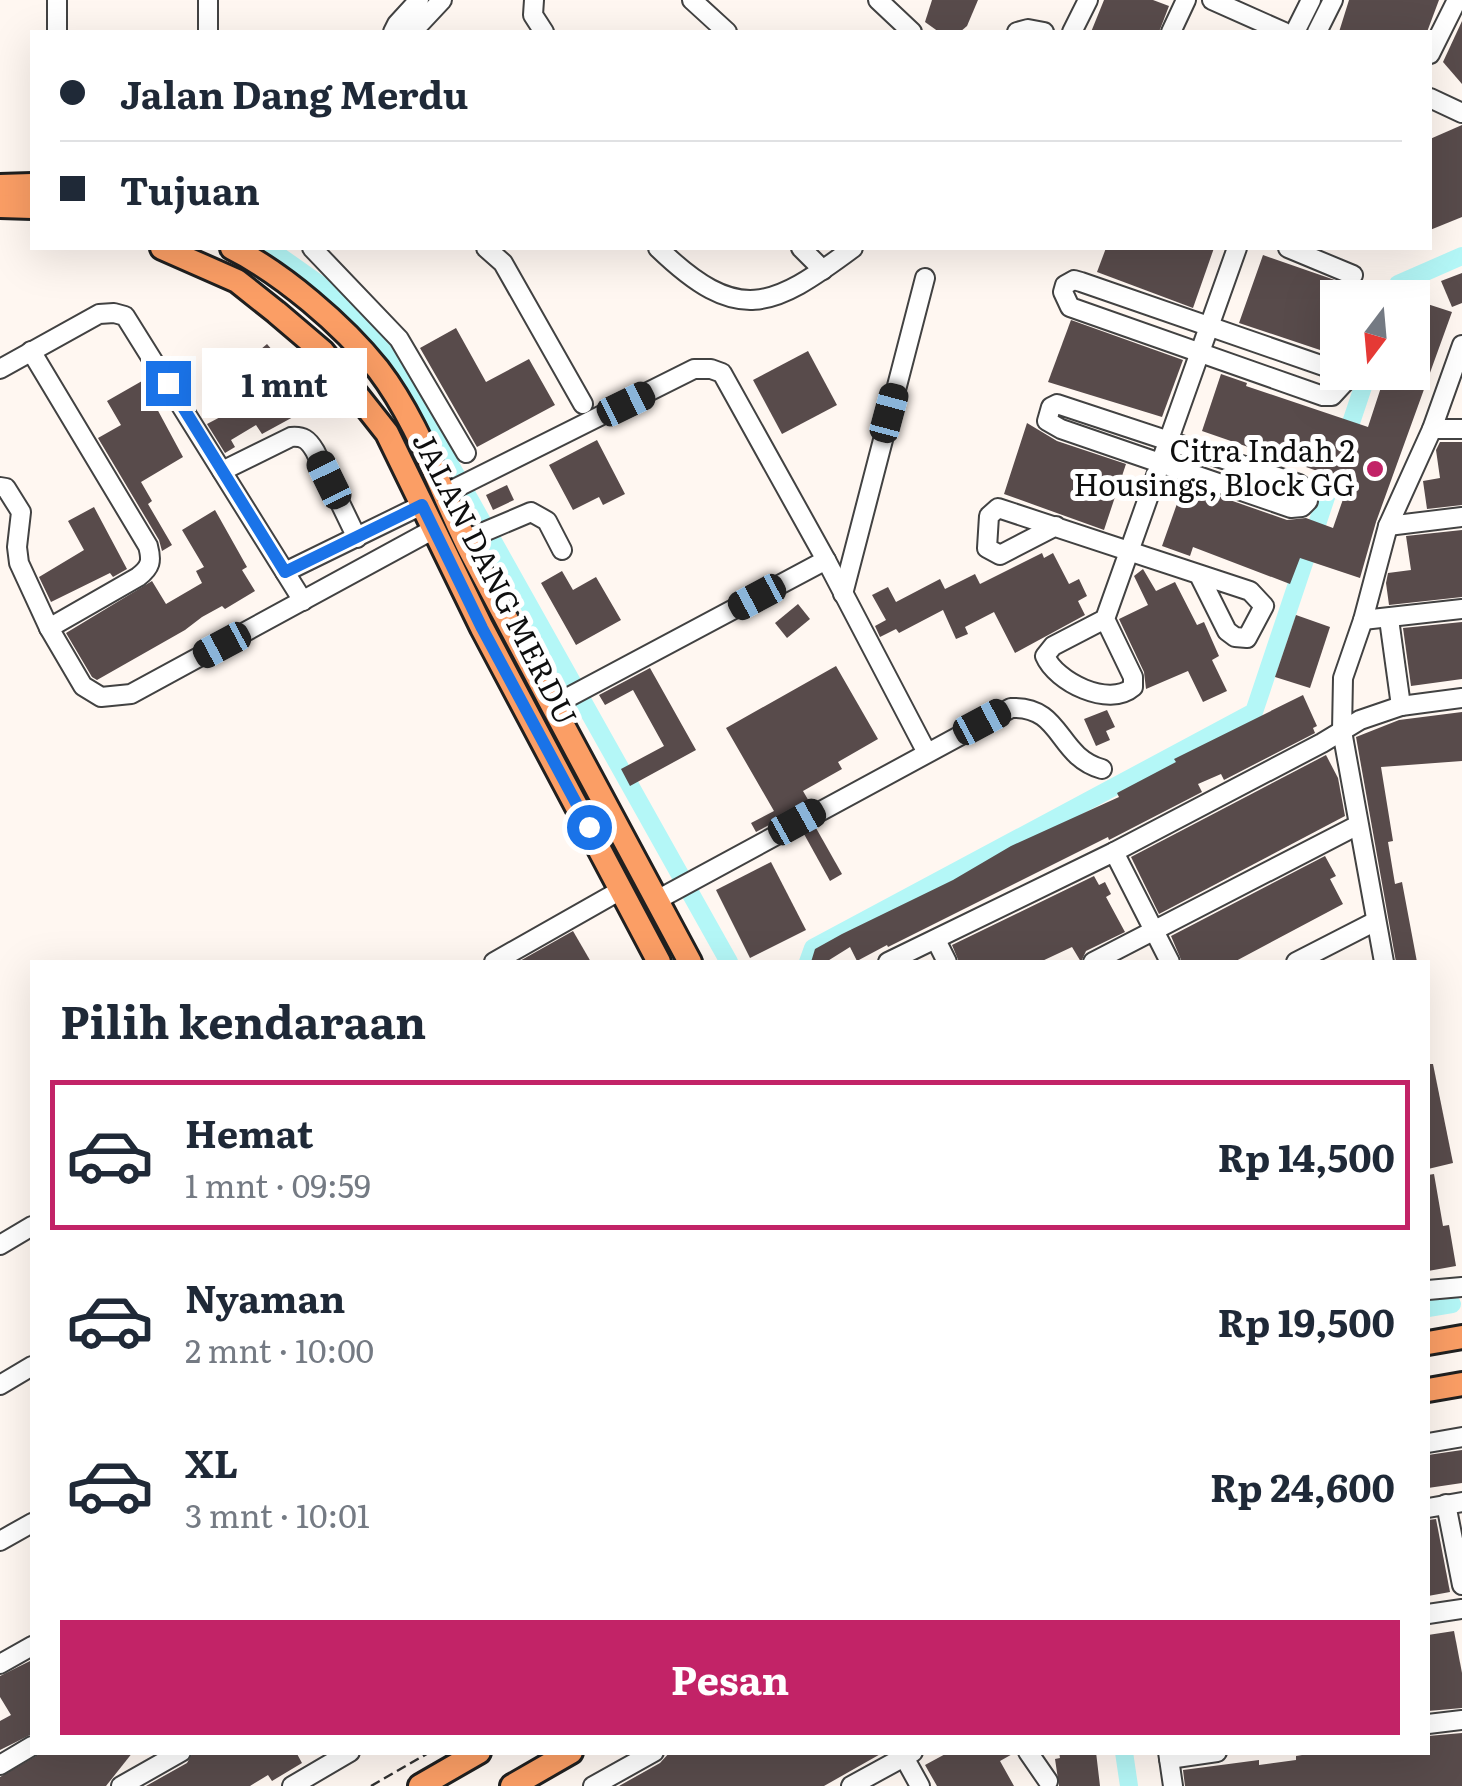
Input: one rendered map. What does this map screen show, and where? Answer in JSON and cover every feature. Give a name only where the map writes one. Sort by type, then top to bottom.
[{"type":"main road","points":[[0,186],[30,185]]},
{"type":"main road","points":[[0,206],[30,206]]},
{"type":"main road","name":"JALAN DANG MERDU","points":[[167,250],[237,280],[323,352],[386,433],[658,960]]},
{"type":"main road","name":"JALAN DANG MERDU","points":[[236,250],[332,320],[378,369],[569,697],[576,750],[675,889],[690,960]]},
{"type":"main road","points":[[554,761],[576,750]]},
{"type":"main road","points":[[1430,1343],[1462,1337]]},
{"type":"main road","points":[[1430,1390],[1462,1384]]},
{"type":"main road","points":[[420,1786],[474,1755]]},
{"type":"main road","points":[[512,1786],[565,1755]]},
{"type":"street","points":[[57,0],[57,30]]},
{"type":"street","points":[[208,0],[208,30]]},
{"type":"street","points":[[394,30],[420,0]]},
{"type":"street","points":[[414,30],[442,0]]},
{"type":"street","points":[[534,0],[533,16],[543,30]]},
{"type":"street","points":[[692,0],[723,30]]},
{"type":"street","points":[[1073,30],[1088,0]]},
{"type":"street","points":[[1171,30],[1186,0]]},
{"type":"street","points":[[1214,0],[1262,27]]},
{"type":"street","points":[[1295,30],[1310,0]]},
{"type":"street","points":[[1318,30],[1332,0]]},
{"type":"street","points":[[1434,47],[1457,0]]},
{"type":"street","points":[[889,3],[910,30]]},
{"type":"street","points":[[1434,47],[1462,31]]},
{"type":"street","points":[[1432,99],[1462,113]]},
{"type":"street","points":[[314,250],[399,339],[466,453]]},
{"type":"street","points":[[488,250],[503,263],[584,404]]},
{"type":"street","points":[[660,250],[704,287],[740,300],[769,300],[850,250]]},
{"type":"street","points":[[803,250],[823,270]]},
{"type":"street","points":[[1105,619],[1133,677],[1133,687],[1128,692],[1109,694],[1079,688],[1054,674],[1045,656],[1053,646],[1105,619],[1236,250]]},
{"type":"street","points":[[1293,250],[1353,275]]},
{"type":"street","points":[[844,594],[926,278]]},
{"type":"street","points":[[1320,365],[1082,282],[1074,280],[1063,292],[1070,307],[1322,396],[1332,396],[1340,390]]},
{"type":"street","points":[[0,369],[99,314],[114,312],[125,316],[303,601]]},
{"type":"street","points":[[1384,960],[1342,731],[1343,678],[1388,526],[1432,429],[1462,345]]},
{"type":"street","points":[[31,351],[148,546],[152,560],[148,570],[138,577],[49,628]]},
{"type":"street","points":[[451,490],[694,370],[722,373],[926,752]]},
{"type":"street","points":[[1058,404],[1299,484],[1307,490],[1308,500],[1302,508],[1292,508],[1162,463],[1052,426],[1047,421],[1051,407],[1058,404]]},
{"type":"street","points":[[1432,429],[1462,429]]},
{"type":"street","points":[[222,471],[290,437],[301,436],[314,450],[357,538]]},
{"type":"street","points":[[0,487],[6,488],[21,512],[19,563],[49,628],[83,686],[101,697],[131,694],[434,529]]},
{"type":"street","points":[[285,572],[422,505]]},
{"type":"street","points":[[472,536],[531,512],[547,521],[562,550]]},
{"type":"street","points":[[1388,526],[1462,516]]},
{"type":"street","points":[[1056,526],[1200,575]]},
{"type":"street","points":[[569,697],[826,560]]},
{"type":"street","points":[[1363,620],[1462,608]]},
{"type":"street","points":[[1389,619],[1401,706]]},
{"type":"street","points":[[892,960],[1114,852],[1373,714],[1462,698]]},
{"type":"street","points":[[675,889],[1011,708],[1030,707],[1058,727],[1070,752],[1086,764],[1102,769]]},
{"type":"street","points":[[1097,960],[1358,826]]},
{"type":"street","points":[[1114,852],[1169,960]]},
{"type":"street","points":[[498,960],[621,890]]},
{"type":"street","points":[[1300,960],[1376,920]]},
{"type":"street","points":[[936,940],[947,960]]},
{"type":"street","points":[[0,1244],[30,1227]]},
{"type":"street","points":[[1430,1290],[1462,1287]]},
{"type":"street","points":[[0,1385],[30,1367]]},
{"type":"street","points":[[1430,1443],[1462,1437]]},
{"type":"street","points":[[1445,1505],[1462,1585]]},
{"type":"street","points":[[0,1541],[30,1524]]},
{"type":"street","points":[[1430,1614],[1462,1609]]},
{"type":"street","points":[[0,1664],[30,1647]]},
{"type":"street","points":[[1430,1724],[1462,1720]]},
{"type":"street","points":[[0,1764],[30,1747]]},
{"type":"street","points":[[121,1786],[176,1755]]},
{"type":"street","points":[[593,1786],[649,1755]]},
{"type":"street","points":[[851,1786],[909,1755],[920,1786]]},
{"type":"street","points":[[1030,1755],[1048,1784]]},
{"type":"street","points":[[1043,1755],[1048,1784]]},
{"type":"street","points":[[1169,1756],[1173,1786]]},
{"type":"street","points":[[292,1786],[324,1759]]},
{"type":"path","points":[[372,1786],[425,1755]]},
{"type":"building","points":[[932,0],[978,0],[962,30],[936,30],[925,22]]},
{"type":"building","points":[[1104,0],[1153,0],[1169,6],[1160,30],[1092,30]]},
{"type":"building","points":[[1349,0],[1439,0],[1428,30],[1340,30]]},
{"type":"building","points":[[1462,21],[1462,84],[1443,62]]},
{"type":"building","points":[[1462,125],[1462,217],[1432,229],[1432,138]]},
{"type":"building","points":[[1105,250],[1213,250],[1193,308],[1097,272]]},
{"type":"building","points":[[1263,255],[1335,280],[1320,280],[1320,350],[1239,323]]},
{"type":"building","points":[[1462,273],[1462,303],[1452,307],[1441,281]]},
{"type":"building","points":[[1430,305],[1452,312],[1430,373]]},
{"type":"building","points":[[1071,320],[1183,360],[1162,417],[1048,382]]},
{"type":"building","points":[[456,328],[486,382],[529,359],[555,405],[477,447],[420,348]]},
{"type":"building","points":[[267,344],[280,359],[268,369],[295,416],[262,434],[256,425],[231,440],[235,447],[225,453],[207,424],[264,394],[240,367]]},
{"type":"building","points":[[808,351],[837,405],[782,434],[753,380]]},
{"type":"building","points":[[1221,374],[1368,427],[1380,390],[1424,390],[1360,578],[1300,558],[1290,584],[1193,547],[1190,556],[1162,546],[1184,484],[1287,520],[1306,518],[1333,528],[1349,482],[1202,431]]},
{"type":"building","points":[[142,381],[183,457],[141,482],[152,501],[148,504],[172,545],[162,551],[98,438],[121,425],[107,401]]},
{"type":"building","points":[[1027,423],[1057,441],[1126,464],[1104,530],[1004,494]]},
{"type":"building","points":[[597,440],[625,494],[603,505],[599,497],[573,510],[549,465]]},
{"type":"building","points":[[1440,442],[1462,442],[1462,505],[1427,509],[1423,481],[1440,478],[1436,450]]},
{"type":"building","points":[[507,485],[514,500],[493,510],[486,495]]},
{"type":"building","points":[[94,507],[127,569],[113,577],[110,573],[51,602],[39,577],[84,550],[68,521]]},
{"type":"building","points":[[215,510],[247,567],[242,570],[255,591],[202,617],[97,680],[92,677],[66,633],[152,581],[166,604],[202,583],[196,571],[204,567],[182,530]]},
{"type":"building","points":[[1462,530],[1462,597],[1389,605],[1388,573],[1411,570],[1406,536]]},
{"type":"building","points":[[1042,553],[1044,558],[1053,553],[1069,584],[1079,579],[1087,596],[1078,601],[1085,615],[1015,653],[994,612],[965,627],[968,634],[956,639],[943,610],[899,633],[896,629],[880,637],[875,626],[886,620],[872,595],[888,587],[896,602],[940,579],[945,589],[975,574],[980,584]]},
{"type":"building","points":[[1143,569],[1156,591],[1175,582],[1197,625],[1204,622],[1219,656],[1212,660],[1227,691],[1203,702],[1188,671],[1146,689],[1144,672],[1119,619],[1148,605],[1134,576]]},
{"type":"building","points":[[562,571],[573,590],[596,577],[621,620],[576,645],[541,583]]},
{"type":"building","points":[[798,604],[810,619],[787,638],[775,623]]},
{"type":"building","points":[[1296,615],[1330,627],[1310,688],[1275,677]]},
{"type":"building","points":[[1462,622],[1462,679],[1411,686],[1403,628]]},
{"type":"building","points":[[836,666],[878,739],[838,762],[842,769],[803,791],[810,803],[756,832],[751,823],[774,811],[726,728]]},
{"type":"building","points":[[650,668],[696,750],[630,786],[621,769],[664,746],[633,690],[605,705],[599,695]]},
{"type":"building","points":[[1303,695],[1317,726],[1313,728],[1315,733],[1224,780],[1221,774],[1198,784],[1202,792],[1109,840],[1108,837],[888,947],[859,960],[850,947],[829,960],[812,960],[815,949],[842,934],[953,880],[1011,846],[1119,797],[1117,793],[1176,762],[1174,759]]},
{"type":"building","points":[[1107,710],[1115,727],[1106,731],[1110,740],[1096,746],[1084,719]]},
{"type":"building","points":[[1462,712],[1462,761],[1381,767],[1393,841],[1388,842],[1395,884],[1402,882],[1417,960],[1396,960],[1356,737],[1399,720]]},
{"type":"building","points":[[1326,755],[1338,778],[1345,816],[1159,914],[1131,857]]},
{"type":"building","points":[[816,828],[842,874],[830,881],[804,834]]},
{"type":"building","points":[[1325,856],[1336,876],[1330,879],[1343,904],[1238,960],[1181,960],[1171,936]]},
{"type":"building","points":[[771,862],[806,930],[750,958],[716,890]]},
{"type":"building","points":[[1094,876],[1099,885],[1105,882],[1111,894],[1106,897],[1125,932],[1086,951],[1082,960],[1072,947],[1044,960],[958,960],[952,945]]},
{"type":"building","points":[[573,931],[590,960],[522,960]]},
{"type":"building","points":[[1430,1064],[1433,1064],[1453,1163],[1430,1169]]},
{"type":"building","points":[[1434,1174],[1443,1226],[1449,1225],[1456,1266],[1430,1271],[1430,1175]]},
{"type":"building","points":[[1462,1450],[1462,1483],[1430,1488],[1430,1455]]},
{"type":"building","points":[[1436,1519],[1450,1592],[1430,1596],[1430,1520]]},
{"type":"building","points":[[1454,1631],[1462,1673],[1462,1708],[1430,1711],[1430,1635]]},
{"type":"building","points":[[30,1661],[30,1735],[0,1750],[0,1721],[11,1715],[0,1697],[0,1676]]},
{"type":"building","points":[[1462,1733],[1462,1786],[1185,1786],[1183,1770],[1259,1760],[1259,1765],[1296,1760],[1296,1756],[1302,1755],[1430,1755],[1430,1736]]},
{"type":"building","points":[[38,1755],[131,1755],[106,1786],[0,1786],[0,1777]]},
{"type":"building","points":[[191,1755],[298,1755],[302,1763],[272,1781],[268,1775],[250,1786],[146,1786],[187,1763]]},
{"type":"building","points":[[667,1755],[879,1755],[824,1786],[619,1786]]},
{"type":"building","points":[[943,1755],[1011,1755],[1000,1761],[1014,1786],[937,1786],[925,1765]]},
{"type":"building","points":[[1060,1755],[1096,1755],[1100,1786],[1059,1786],[1055,1759]]},
{"type":"waterway","points":[[271,250],[332,293],[392,361],[728,960]]},
{"type":"waterway","points":[[1407,280],[1462,256]]},
{"type":"waterway","points":[[809,960],[813,948],[1254,712],[1362,390]]},
{"type":"waterway","points":[[1430,1308],[1452,1304]]},
{"type":"waterway","points":[[1124,1755],[1129,1786]]},
{"type":"place","name":"Citra Indah 2 Housings, Block GG","points":[[1375,469]]},
{"type":"route","points":[[168,383],[285,572],[422,505],[482,628],[589,827]]}]
